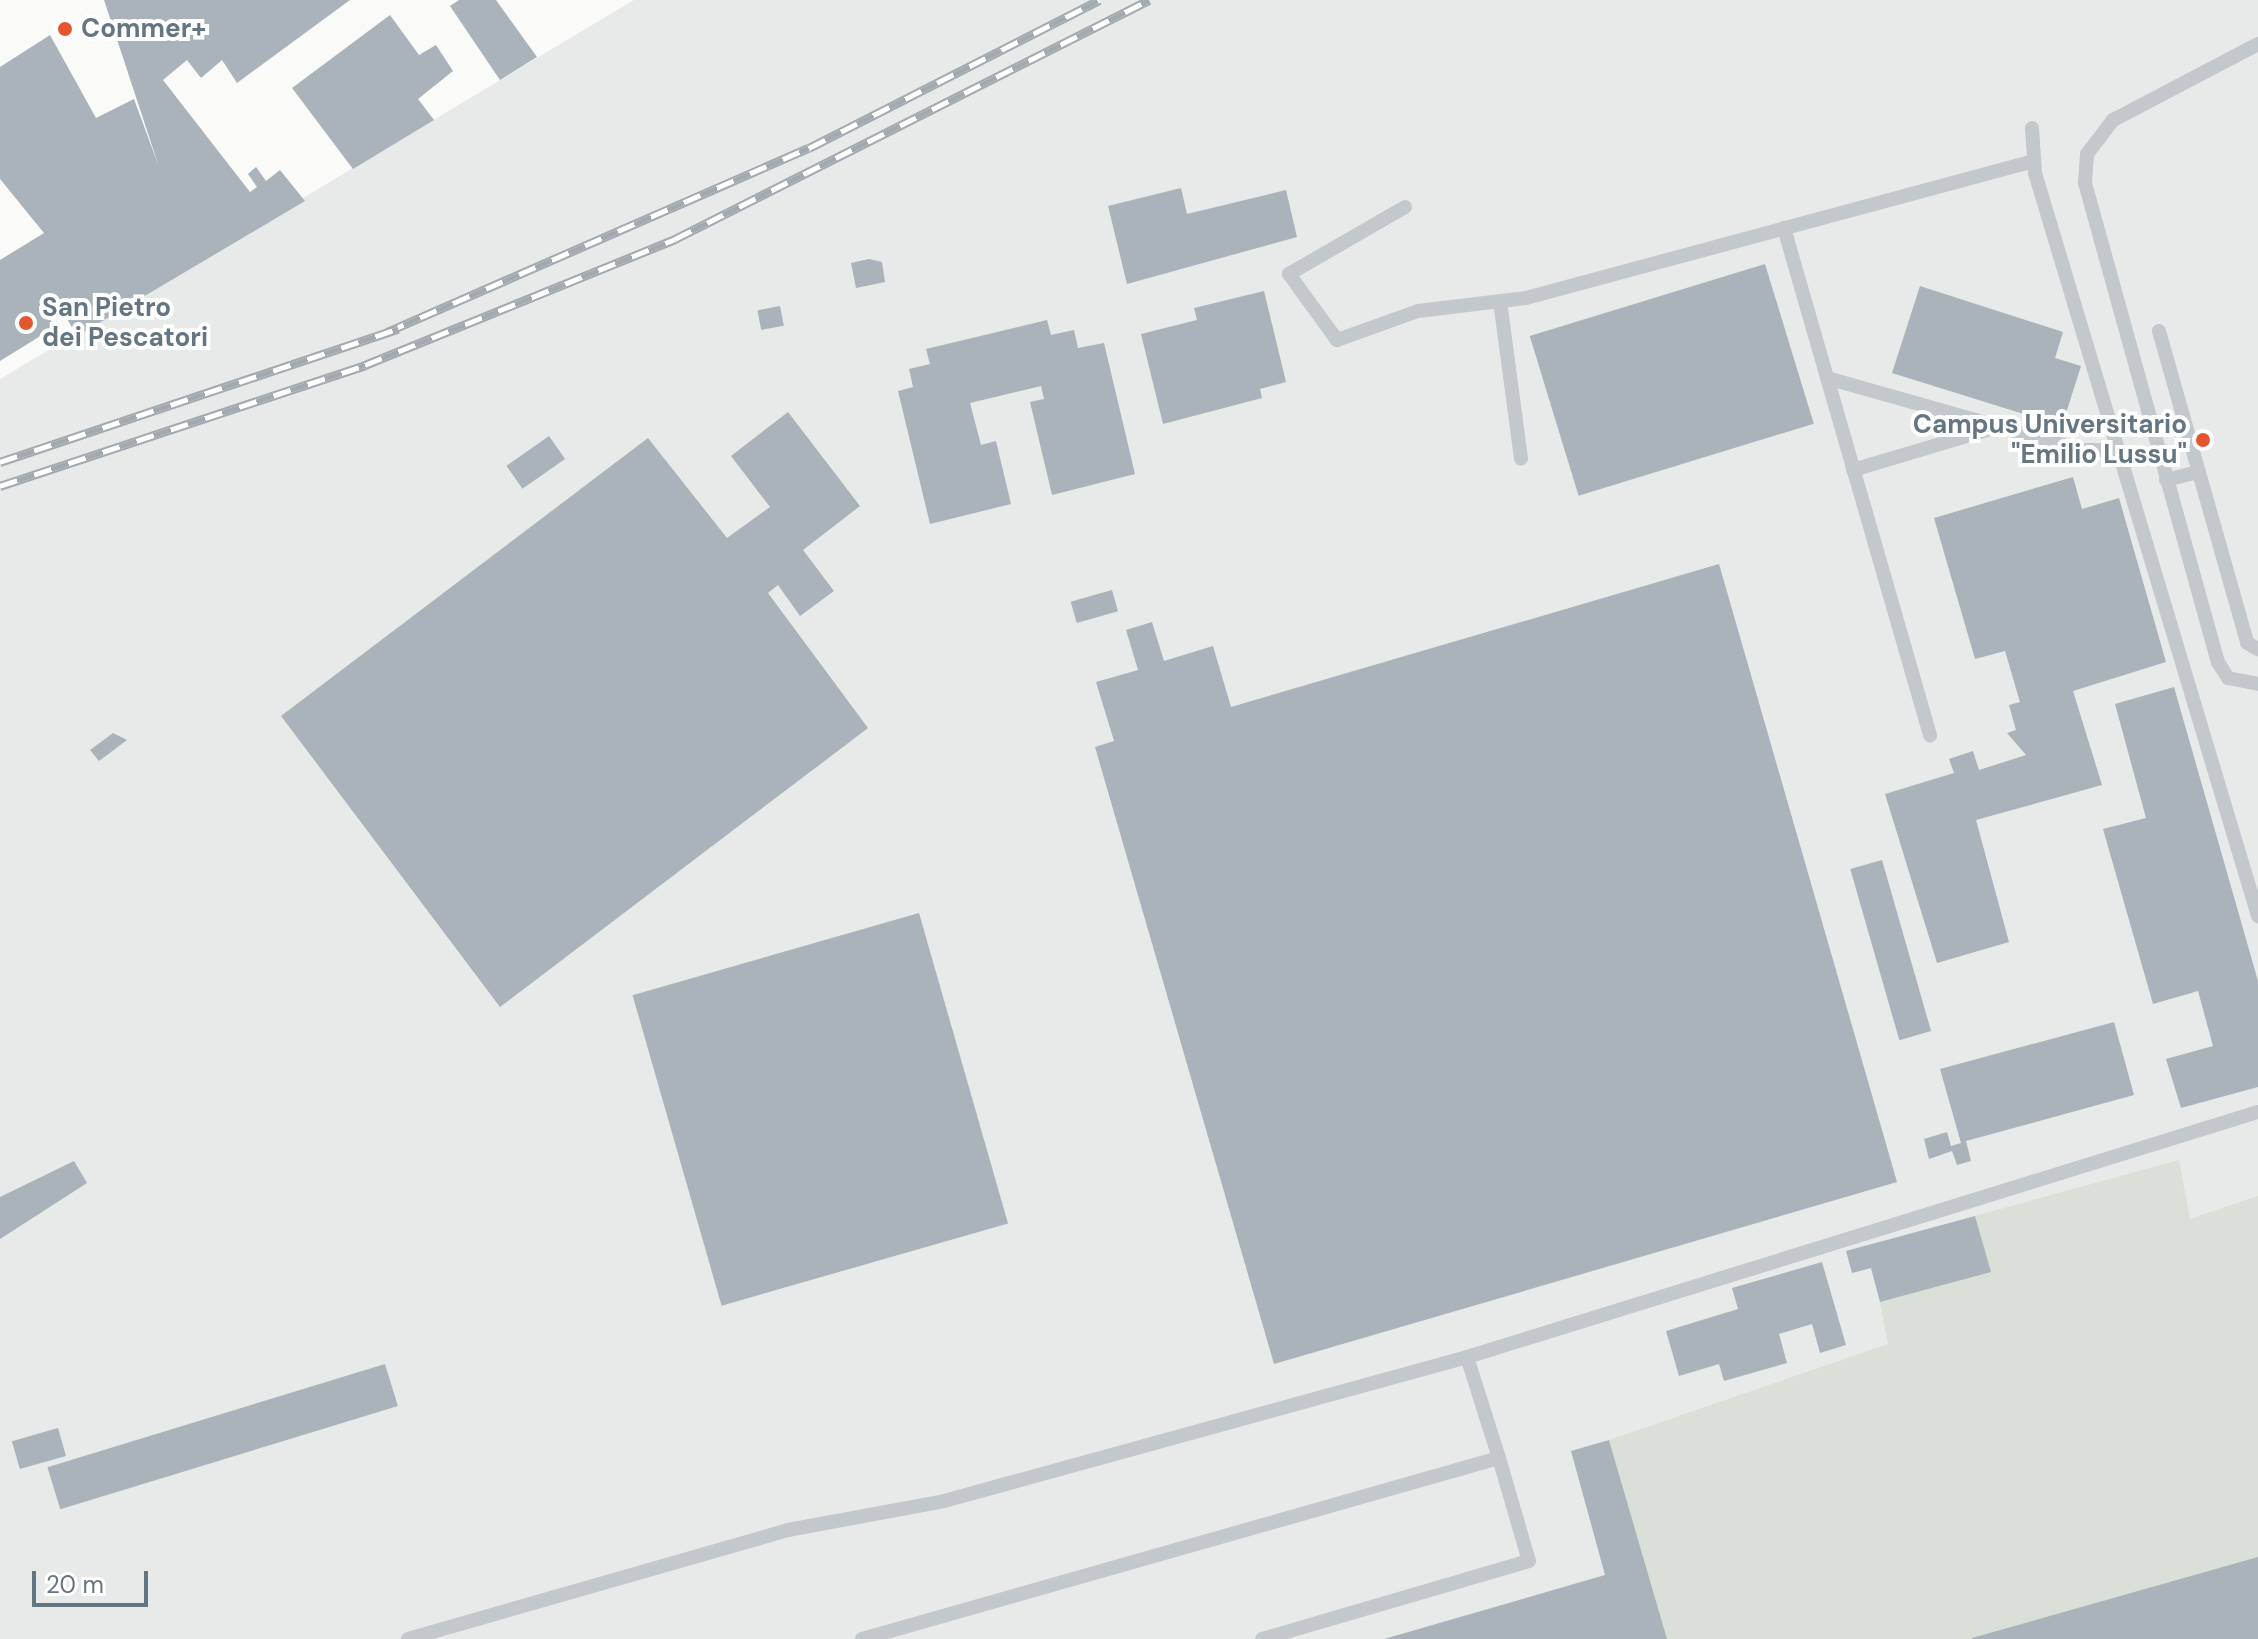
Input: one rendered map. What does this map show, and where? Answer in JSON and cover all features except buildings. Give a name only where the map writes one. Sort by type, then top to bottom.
[{"type":"lane","points":[[2258,44],[2113,120],[2087,154],[2088,212],[2218,662],[2228,678],[2258,684]]},
{"type":"lane","points":[[2032,128],[2034,161],[2116,450],[2258,916]]},
{"type":"lane","points":[[1405,207],[1289,274],[1337,340],[1418,311],[1500,301],[2034,161]]},
{"type":"lane","points":[[1784,228],[1930,735]]},
{"type":"lane","points":[[1500,301],[1521,459]]},
{"type":"lane","points":[[2159,331],[2247,643],[2258,649]]},
{"type":"lane","points":[[1827,378],[2082,450],[2116,450]]},
{"type":"lane","points":[[1853,470],[1997,427]]},
{"type":"lane","points":[[2166,480],[2199,472]]},
{"type":"lane","points":[[408,1639],[788,1530],[944,1501],[1467,1357],[2258,1112]]},
{"type":"lane","points":[[1262,1639],[1529,1561],[1467,1357]]},
{"type":"lane","points":[[862,1639],[1499,1458]]},
{"type":"shaded area","points":[[634,0],[2258,0],[2258,1639],[0,1639],[0,379]]},
{"type":"shaded area","points":[[2179,1160],[2190,1219],[2258,1196],[2258,1639],[1667,1639],[1609,1440],[1888,1344],[1880,1302],[1990,1272],[1975,1216]]},
{"type":"railway","points":[[387,332],[809,148],[1100,0]]},
{"type":"railway","points":[[0,486],[365,365],[675,239],[1149,0]]},
{"type":"railway","points":[[0,462],[398,329]]},
{"type":"place","name":"Commer+","points":[[65,29]]},
{"type":"place","name":"San Pietro dei Pescatori","points":[[26,323]]},
{"type":"place","name":"Campus Universitario \"Emilio Lussu\"","points":[[2203,440]]}]
